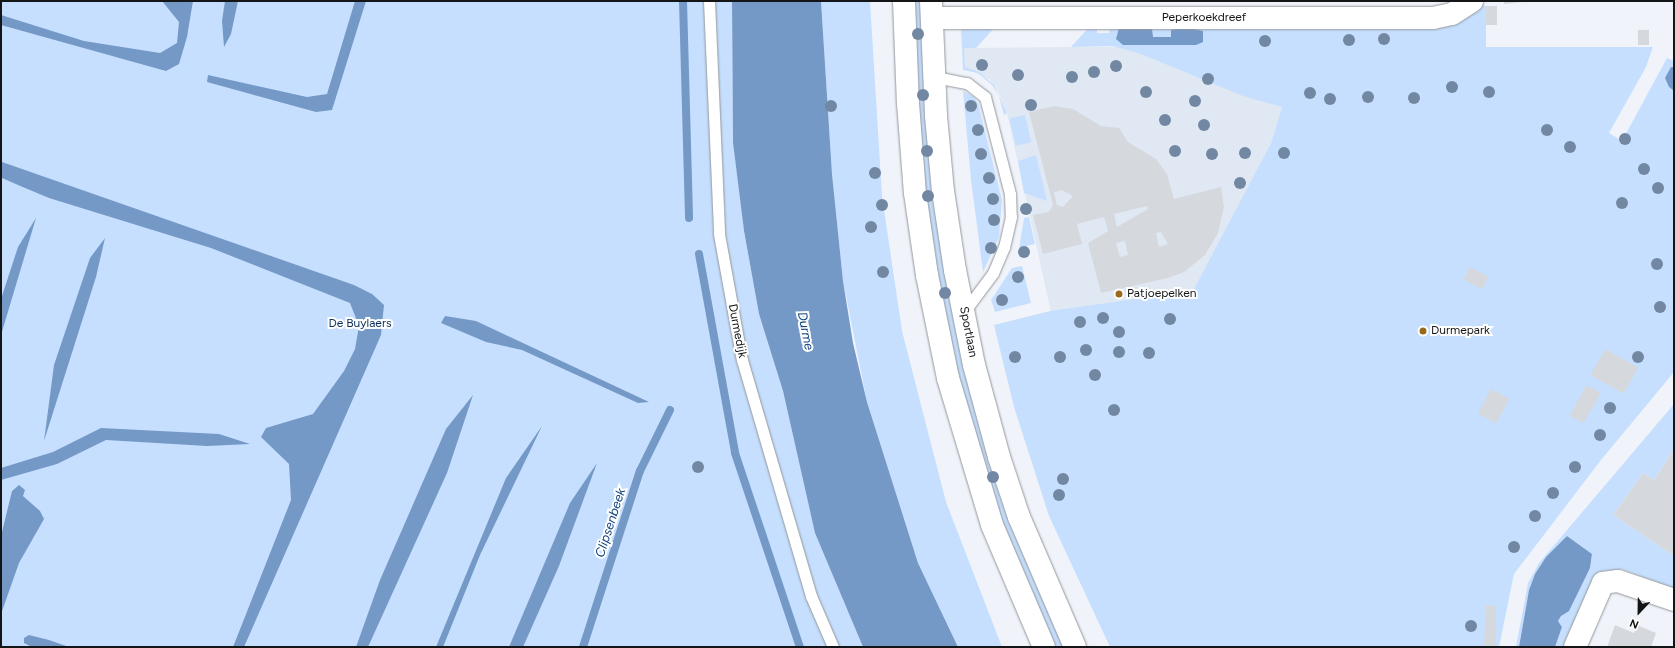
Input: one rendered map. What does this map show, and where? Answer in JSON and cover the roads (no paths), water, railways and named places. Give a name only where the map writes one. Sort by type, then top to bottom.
[{"type":"main road","points":[[904,1],[908,103],[916,193],[927,276],[946,371],[960,423],[992,525],[1044,647]]},
{"type":"main road","name":"Peperkoekdreef","points":[[931,9],[1433,18],[1452,14],[1472,1]]},
{"type":"main road","name":"Sportlaan","points":[[931,9],[943,191],[955,270],[974,365],[999,457],[1031,548],[1075,647]]},
{"type":"main road","points":[[1575,647],[1603,583],[1618,580],[1674,600]]},
{"type":"lane","name":"Durmedijk","points":[[709,1],[719,234],[742,360],[811,596],[833,647]]},
{"type":"lane","points":[[935,77],[967,83],[985,97],[1010,194],[1011,217],[1004,247],[993,273],[964,312]]},
{"type":"water","points":[[162,1],[193,1],[187,37],[179,64],[166,71],[1,25],[1,15],[84,41],[160,53],[177,43],[179,22]]},
{"type":"water","points":[[225,1],[238,1],[231,34],[224,47],[222,21]]},
{"type":"water","points":[[355,1],[366,1],[332,110],[316,112],[207,82],[208,75],[307,97],[327,94]]},
{"type":"water","name":"Durme","points":[[732,1],[821,1],[832,174],[843,281],[853,343],[867,402],[918,563],[958,647],[863,647],[815,533],[783,391],[759,314],[744,231],[733,143]]},
{"type":"water","points":[[1184,27],[1203,31],[1203,42],[1196,45],[1123,45],[1116,39],[1119,28],[1152,29],[1153,37],[1171,37],[1171,30]]},
{"type":"water","points":[[1671,67],[1674,67],[1674,91],[1669,87],[1665,78]]},
{"type":"water","points":[[2,162],[354,285],[372,294],[384,305],[381,335],[244,647],[233,647],[291,500],[289,464],[261,437],[266,428],[313,414],[344,371],[355,349],[359,326],[350,303],[211,248],[49,198],[2,178]]},
{"type":"water","points":[[36,218],[1,335],[1,299],[18,247]]},
{"type":"water","points":[[105,238],[96,277],[44,441],[54,365],[90,258]]},
{"type":"water","points":[[445,316],[476,321],[649,402],[638,403],[522,350],[486,342],[441,323]]},
{"type":"water","points":[[473,395],[447,473],[368,647],[356,647],[380,580],[446,429]]},
{"type":"water","points":[[542,426],[480,555],[443,647],[436,647],[506,478]]},
{"type":"water","points":[[101,428],[219,434],[250,444],[207,446],[106,440],[57,464],[1,480],[1,468],[53,452]]},
{"type":"water","points":[[597,463],[559,566],[523,647],[509,647],[570,503]]},
{"type":"water","points":[[19,485],[25,490],[23,496],[40,511],[44,519],[19,563],[1,614],[1,536],[12,491]]},
{"type":"water","points":[[1567,536],[1592,554],[1590,568],[1569,611],[1561,616],[1558,621],[1562,627],[1555,647],[1519,647],[1529,590],[1535,574],[1546,557]]},
{"type":"water","points":[[29,635],[69,647],[32,647],[24,643],[24,638]]},
{"type":"waterway","points":[[683,1],[689,218]]},
{"type":"waterway","points":[[699,254],[735,453],[800,647]]},
{"type":"waterway","name":"Clipsenbeek","points":[[583,647],[640,471],[670,410]]},
{"type":"place","name":"Patjoepelken","points":[[1119,294]]},
{"type":"place","name":"Durmepark","points":[[1423,331]]},
{"type":"park label","name":"De Buylaers","points":[[360,324]]}]
